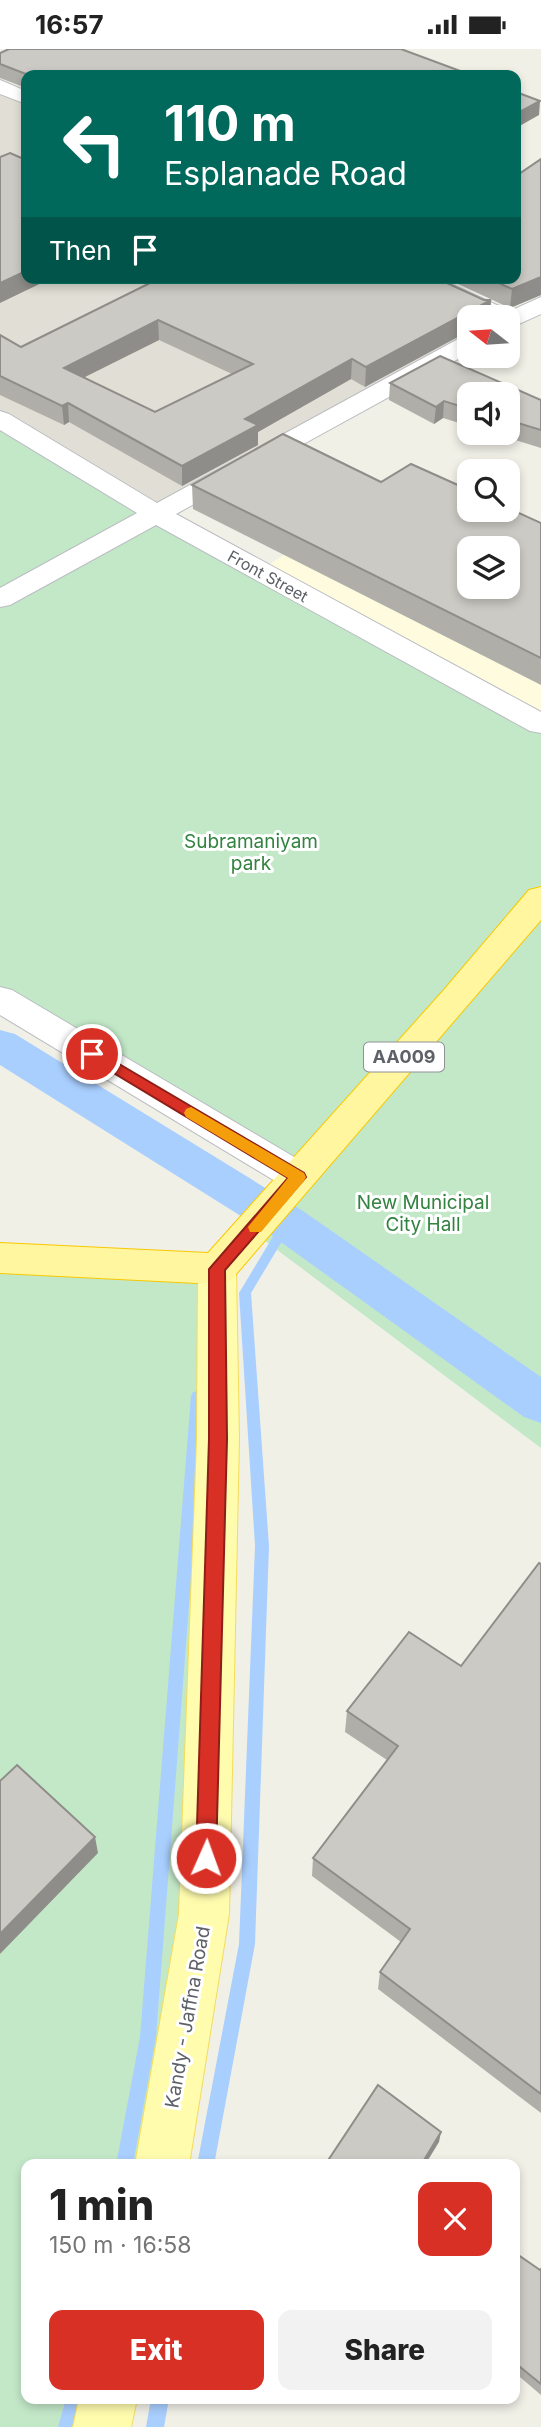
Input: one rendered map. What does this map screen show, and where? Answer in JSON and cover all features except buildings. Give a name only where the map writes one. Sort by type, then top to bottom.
[{"type":"highway","name":"AA009","points":[[217,1269],[455,1000],[541,898]]},
{"type":"highway","points":[[0,1258],[217,1269]]},
{"type":"main road","name":"Kandy - Jaffna Road","points":[[163,2159],[204,1914],[218,1439],[217,1269]]},
{"type":"main road","points":[[102,2427],[107,2404]]},
{"type":"street","points":[[0,86],[21,96]]},
{"type":"street","points":[[432,284],[477,305]]},
{"type":"street","points":[[520,313],[541,304]]},
{"type":"street","points":[[520,325],[541,335]]},
{"type":"street","points":[[0,599],[457,350]]},
{"type":"street","name":"Front Street","points":[[0,419],[157,514],[541,724]]},
{"type":"street","points":[[0,999],[298,1177]]},
{"type":"shaded area","points":[[0,86],[21,96],[21,284],[427,284],[457,308],[457,350],[157,514],[0,419]]},
{"type":"shaded area","points":[[419,468],[457,485],[457,522],[520,522],[520,512],[541,522],[541,724],[259,571]]},
{"type":"green space","name":"Subramaniyam park","points":[[0,419],[541,724],[541,1448],[252,1231],[298,1177],[0,999]]},
{"type":"green space","points":[[0,1258],[217,1269],[218,1439],[162,2159],[21,2159],[21,2404],[107,2404],[102,2427],[0,2427]]},
{"type":"waterway","points":[[0,1045],[287,1223],[541,1403]]},
{"type":"waterway","points":[[206,2159],[247,1944],[262,1546],[245,1293],[287,1223]]},
{"type":"waterway","points":[[125,2159],[148,2037],[198,1396]]},
{"type":"waterway","points":[[67,2427],[74,2404]]},
{"type":"waterway","points":[[155,2427],[159,2404]]},
{"type":"slow traffic","points":[[191,1113],[298,1177],[256,1227]]},
{"type":"route","points":[[92,1054],[298,1177],[217,1269],[218,1439],[206,1858]]},
{"type":"park label","name":"New Municipal City Hall","points":[[423,1213]]}]
